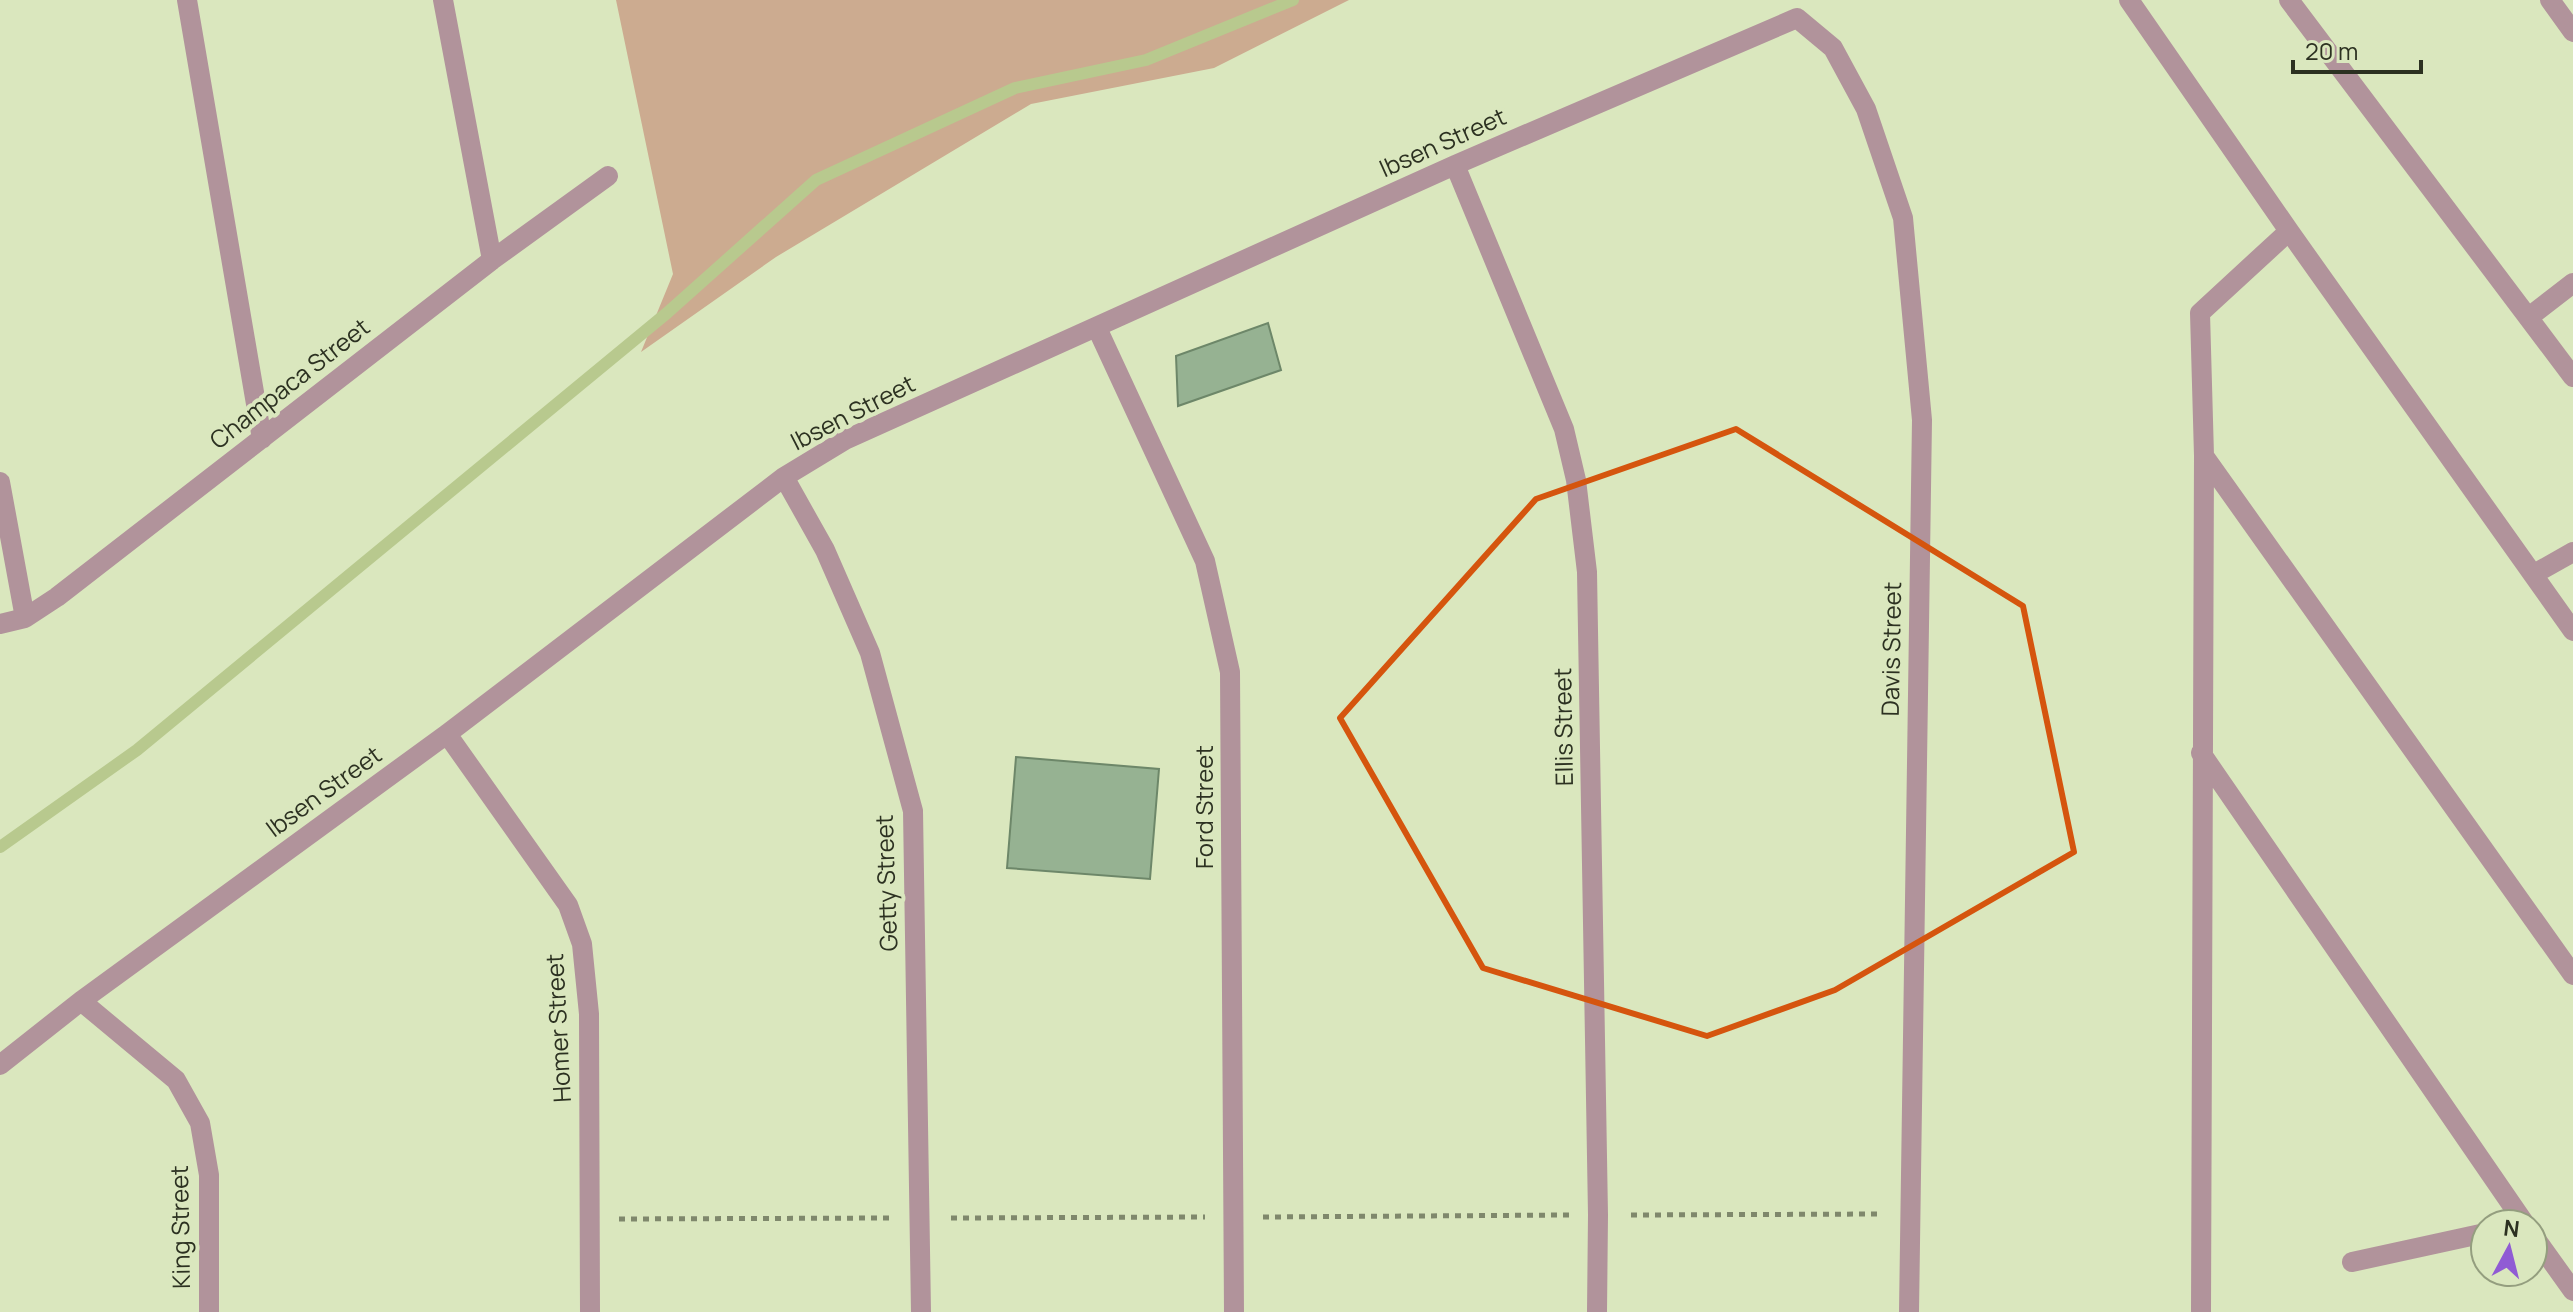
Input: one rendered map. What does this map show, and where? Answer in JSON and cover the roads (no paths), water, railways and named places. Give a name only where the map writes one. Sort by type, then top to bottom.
[{"type":"street","points":[[187,0],[262,439]]},
{"type":"street","points":[[443,0],[492,260]]},
{"type":"street","points":[[2129,0],[2573,631]]},
{"type":"street","points":[[2289,0],[2573,377]]},
{"type":"street","points":[[2550,0],[2573,32]]},
{"type":"street","name":"Ibsen Street","points":[[0,1065],[81,1001],[447,734],[784,477],[845,440],[1455,165],[1797,18]]},
{"type":"street","name":"Davis Street","points":[[1797,18],[1833,48],[1866,109],[1903,218],[1922,420],[1909,1312]]},
{"type":"street","name":"Ellis Street","points":[[1455,165],[1564,429],[1580,510],[1587,572],[1598,1184],[1597,1312]]},
{"type":"street","name":"Champaca Street","points":[[0,624],[25,618],[57,597],[492,260],[608,176]]},
{"type":"street","points":[[2201,1312],[2204,456],[2200,313],[2289,231]]},
{"type":"street","points":[[2529,317],[2573,283]]},
{"type":"street","name":"Ford Street","points":[[1097,328],[1205,561],[1230,672],[1234,1312]]},
{"type":"street","points":[[2204,456],[2573,975]]},
{"type":"street","name":"Getty Street","points":[[784,477],[825,550],[870,653],[913,811],[921,1312]]},
{"type":"street","points":[[0,482],[25,618]]},
{"type":"street","points":[[2534,574],[2573,552]]},
{"type":"street","name":"Homer Street","points":[[447,734],[568,905],[582,944],[589,1014],[590,1312]]},
{"type":"street","points":[[2201,753],[2514,1208]]},
{"type":"street","name":"King Street","points":[[81,1001],[176,1080],[200,1123],[209,1175],[209,1312]]},
{"type":"street","points":[[2352,1262],[2469,1236]]},
{"type":"street","points":[[2549,1257],[2573,1291]]},
{"type":"waterway","points":[[0,847],[137,750],[667,313],[816,180],[1015,88],[1146,60],[1293,0]]}]
